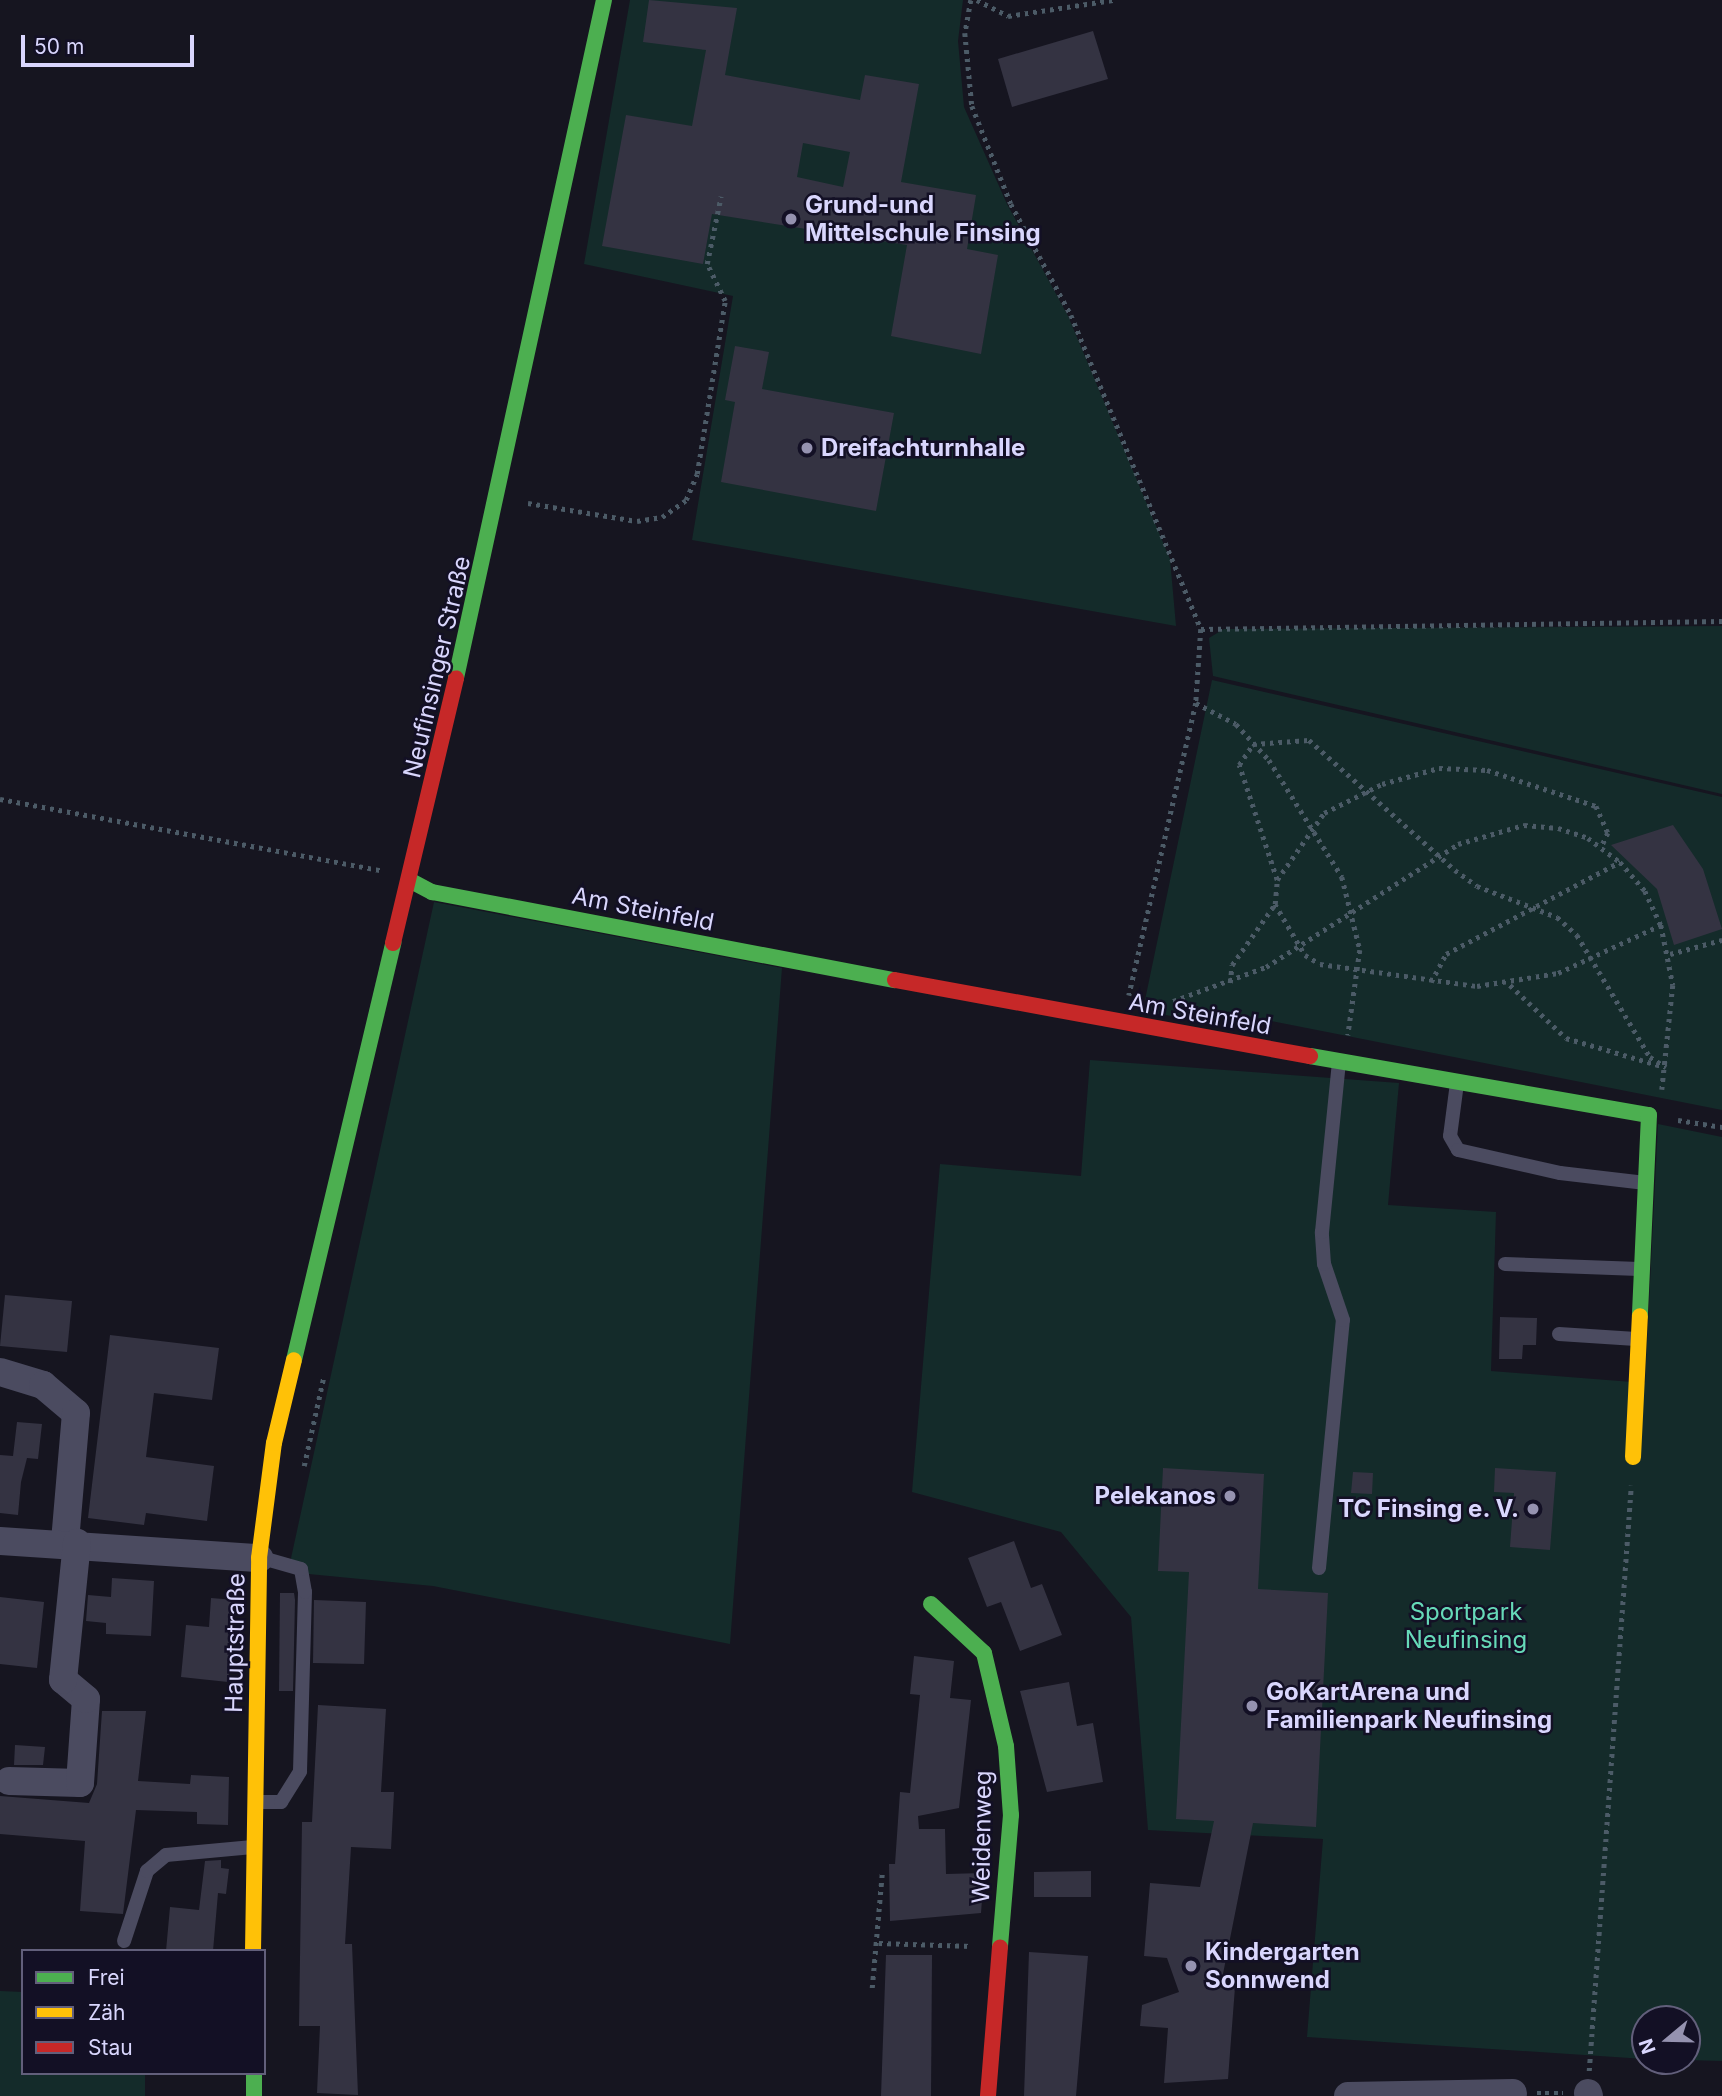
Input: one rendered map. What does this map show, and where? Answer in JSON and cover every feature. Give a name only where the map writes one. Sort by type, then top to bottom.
[{"type":"street","name":"Neufinsinger Straße","points":[[297,1340],[411,881],[552,261],[604,0]]},
{"type":"street","name":"Am Steinfeld","points":[[411,881],[432,892],[1122,1024],[1649,1115]]},
{"type":"street","points":[[1633,1457],[1641,1339],[1649,1115]]},
{"type":"street","name":"Hauptstraße","points":[[253,1949],[259,1558],[274,1443],[297,1340]]},
{"type":"street","points":[[0,1372],[43,1385],[76,1413],[62,1680],[86,1699],[80,1783],[9,1781]]},
{"type":"street","points":[[0,1541],[71,1542],[259,1558]]},
{"type":"street","name":"Weidenweg","points":[[932,1604],[984,1653],[1006,1746],[1011,1815],[988,2096]]},
{"type":"street","points":[[254,2075],[254,2096]]},
{"type":"street","points":[[1348,2096],[1513,2092]]},
{"type":"lane","points":[[1318,1569],[1343,1320],[1324,1264],[1322,1233],[1340,1060]]},
{"type":"lane","points":[[1457,1081],[1450,1136],[1458,1150],[1560,1173],[1647,1183]]},
{"type":"lane","points":[[1506,1264],[1644,1269]]},
{"type":"lane","points":[[1559,1334],[1641,1339]]},
{"type":"lane","points":[[255,1801],[281,1802],[300,1771],[305,1592],[301,1569],[259,1558]]},
{"type":"lane","points":[[124,1941],[147,1871],[166,1855],[254,1847]]},
{"type":"path","points":[[971,0],[965,33],[972,106],[1011,204],[1071,315],[1201,629],[1196,703],[1122,1024]]},
{"type":"path","points":[[976,0],[1008,16],[1113,0]]},
{"type":"path","points":[[523,502],[637,522],[662,517],[686,500],[697,474],[725,302],[707,264],[721,196]]},
{"type":"path","points":[[1201,629],[1722,621]]},
{"type":"path","points":[[1196,703],[1236,724],[1313,822],[1353,909],[1359,972],[1340,1060]]},
{"type":"path","points":[[1253,744],[1309,740],[1346,770],[1362,794],[1477,886],[1557,917],[1597,959],[1650,1056],[1665,1067]]},
{"type":"path","points":[[1230,983],[1232,965],[1275,904],[1277,880],[1263,826],[1241,784],[1239,765],[1253,744]]},
{"type":"path","points":[[1277,880],[1313,822],[1362,794],[1439,768],[1487,770],[1596,806],[1608,833],[1602,846]]},
{"type":"path","points":[[0,799],[379,869],[411,881]]},
{"type":"path","points":[[1167,1002],[1230,983],[1300,945],[1438,855],[1524,825],[1558,828],[1602,846],[1620,862],[1645,891],[1661,925],[1670,954],[1673,1031],[1659,1109],[1649,1115]]},
{"type":"path","points":[[1431,982],[1446,954],[1620,862]]},
{"type":"path","points":[[1275,904],[1300,945],[1320,964],[1431,982],[1510,985],[1597,959],[1661,925]]},
{"type":"path","points":[[1670,954],[1722,940]]},
{"type":"path","points":[[1510,985],[1566,1038],[1665,1067]]},
{"type":"path","points":[[1649,1115],[1722,1128]]},
{"type":"path","points":[[1513,2092],[1589,2095],[1633,1457]]},
{"type":"path","points":[[872,1988],[879,1943],[882,1872]]},
{"type":"path","points":[[879,1943],[1001,1947]]},
{"type":"green space","name":"Grund-und Mittelschule Finsing","points":[[630,0],[963,0],[958,41],[964,107],[1007,204],[1068,316],[1170,559],[1176,626],[692,540],[733,296],[584,264]]},
{"type":"green space","points":[[1722,626],[1722,794],[1213,676],[1209,638],[1224,629]]},
{"type":"green space","points":[[1212,680],[1722,797],[1722,1110],[1221,1011],[1218,1023],[1152,1013],[1145,1000]]},
{"type":"green space","points":[[434,902],[782,968],[730,1644],[433,1586],[288,1572]]},
{"type":"green space","name":"Sportpark Neufinsing","points":[[1090,1060],[1399,1083],[1388,1205],[1496,1212],[1491,1371],[1645,1383],[1658,1124],[1722,1137],[1722,2061],[1701,2060],[1701,2005],[1631,2005],[1631,2058],[1307,2037],[1323,1839],[1148,1830],[1131,1617],[1061,1532],[912,1492],[940,1164],[1081,1176]]},
{"type":"green space","points":[[0,1991],[21,1992],[21,2075],[145,2075],[145,2096],[0,2096]]},
{"type":"building","points":[[649,0],[737,8],[725,75],[860,100],[865,75],[919,84],[901,182],[976,195],[967,249],[998,255],[981,354],[891,336],[907,245],[712,214],[703,264],[602,246],[626,115],[692,126],[706,50],[643,42]],"holes":[[[803,143],[850,152],[843,187],[797,177]]]},
{"type":"building","points":[[1093,31],[1108,79],[1012,107],[998,59]]},
{"type":"building","name":"Dreifachturnhalle","points":[[735,346],[769,352],[762,389],[894,413],[876,511],[721,482],[735,402],[725,400]]},
{"type":"building","points":[[1673,825],[1703,869],[1722,929],[1674,945],[1657,889],[1611,845]]},
{"type":"building","points":[[5,1295],[72,1301],[67,1352],[0,1346]]},
{"type":"building","points":[[1500,1317],[1537,1318],[1536,1345],[1523,1345],[1522,1359],[1499,1359]]},
{"type":"building","points":[[110,1335],[219,1348],[212,1400],[154,1393],[146,1457],[214,1466],[207,1521],[146,1513],[144,1525],[88,1518]]},
{"type":"building","points":[[17,1422],[42,1424],[38,1459],[27,1458],[21,1482],[18,1515],[0,1513],[0,1455],[13,1456]]},
{"type":"building","points":[[1163,1468],[1264,1474],[1258,1589],[1328,1593],[1316,1827],[1253,1823],[1221,1984],[1235,1987],[1228,2079],[1164,2083],[1168,2028],[1140,2026],[1142,2005],[1179,1992],[1167,1958],[1144,1956],[1150,1883],[1200,1887],[1214,1821],[1176,1819],[1189,1572],[1158,1571]]},
{"type":"building","name":"TC Finsing e. V.","points":[[1495,1468],[1556,1472],[1550,1550],[1510,1547],[1514,1493],[1494,1492]]},
{"type":"building","points":[[1353,1472],[1373,1473],[1372,1494],[1351,1493]]},
{"type":"building","points":[[1014,1541],[1031,1588],[1042,1584],[1062,1635],[1020,1651],[1001,1602],[987,1607],[968,1558]]},
{"type":"building","points":[[112,1578],[154,1581],[151,1636],[106,1634],[106,1623],[86,1621],[88,1595],[111,1597]]},
{"type":"building","points":[[280,1593],[294,1593],[295,1600],[293,1691],[279,1691]]},
{"type":"building","points":[[0,1597],[44,1602],[37,1668],[0,1664]]},
{"type":"building","points":[[211,1598],[235,1600],[228,1682],[181,1677],[186,1625],[209,1627]]},
{"type":"building","points":[[314,1600],[366,1602],[364,1664],[313,1663]]},
{"type":"building","points":[[914,1656],[954,1661],[950,1698],[971,1700],[959,1808],[918,1816],[919,1829],[945,1829],[946,1874],[984,1873],[981,1913],[890,1921],[889,1864],[895,1864],[900,1792],[910,1793],[920,1695],[910,1694]]},
{"type":"building","points":[[1069,1682],[1077,1726],[1093,1723],[1103,1782],[1047,1792],[1020,1691]]},
{"type":"building","points":[[318,1705],[386,1709],[381,1792],[394,1792],[391,1849],[351,1847],[345,1944],[352,1944],[358,2095],[317,2093],[320,2026],[299,2026],[302,1822],[312,1822]]},
{"type":"building","points":[[102,1711],[146,1711],[138,1781],[190,1784],[191,1775],[229,1777],[228,1825],[197,1824],[197,1812],[136,1810],[123,1914],[80,1911],[85,1841],[0,1834],[0,1796],[89,1803],[97,1784]]},
{"type":"building","points":[[15,1745],[45,1747],[43,1765],[14,1765]]},
{"type":"building","points":[[221,1860],[221,1868],[229,1869],[226,1894],[218,1893],[213,1949],[166,1949],[170,1907],[199,1910],[205,1861]]},
{"type":"building","points":[[1091,1871],[1091,1897],[1034,1897],[1034,1872]]},
{"type":"building","points":[[1029,1952],[1088,1956],[1076,2096],[1024,2096]]},
{"type":"building","points":[[886,1955],[932,1955],[931,2096],[881,2096]]},
{"type":"traffic: fast","points":[[456,678],[604,0]]},
{"type":"traffic: fast","points":[[411,881],[432,892],[895,980]]},
{"type":"traffic: fast","points":[[294,1360],[393,943]]},
{"type":"traffic: fast","points":[[1310,1056],[1649,1115],[1640,1316]]},
{"type":"traffic: fast","points":[[931,1604],[984,1653],[1006,1746],[1011,1815],[1000,1947]]},
{"type":"traffic: fast","points":[[254,2075],[254,2096]]},
{"type":"traffic: slow","points":[[1633,1457],[1640,1316]]},
{"type":"traffic: slow","points":[[253,1949],[259,1558],[274,1443],[294,1360]]},
{"type":"traffic: jam","points":[[393,943],[456,678]]},
{"type":"traffic: jam","points":[[895,980],[1310,1056]]},
{"type":"traffic: jam","points":[[988,2096],[1000,1947]]},
{"type":"place","name":"Grund-und Mittelschule Finsing","points":[[791,219]]},
{"type":"place","name":"Dreifachturnhalle","points":[[807,448]]},
{"type":"place","name":"Pelekanos","points":[[1230,1496]]},
{"type":"place","name":"TC Finsing e. V.","points":[[1533,1509]]},
{"type":"place","name":"GoKartArena und Familienpark Neufinsing","points":[[1252,1706]]},
{"type":"place","name":"Kindergarten Sonnwend","points":[[1191,1966]]}]
